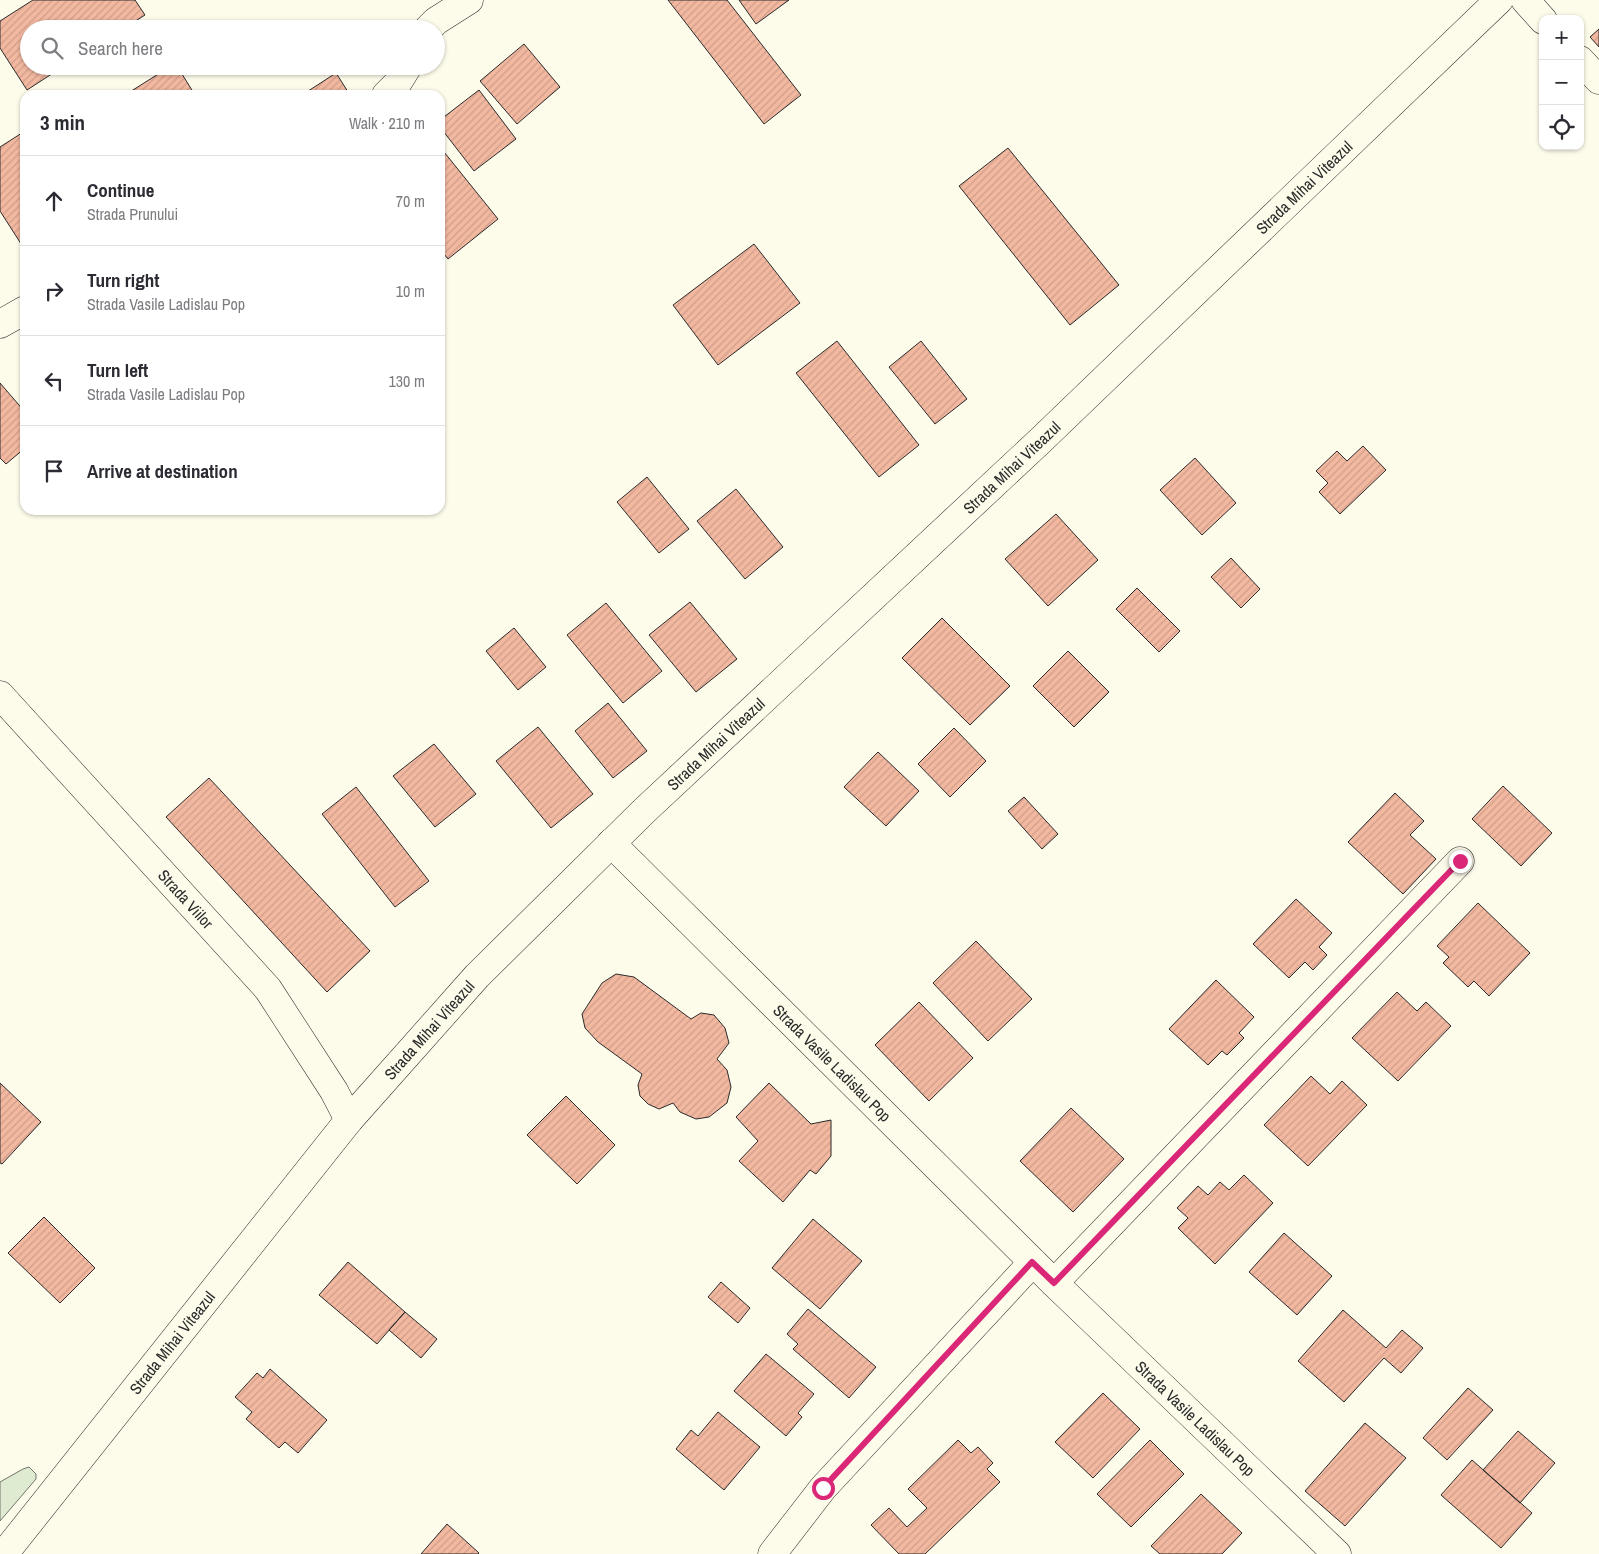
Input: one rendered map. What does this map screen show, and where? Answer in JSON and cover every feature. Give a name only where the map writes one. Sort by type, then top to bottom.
[{"type":"main road","points":[[438,20],[469,0]]},
{"type":"main road","name":"Strada Mihai Viteazul","points":[[4,1554],[349,1120],[478,976],[611,843],[1041,440],[1499,0]]},
{"type":"main road","points":[[1525,0],[1539,16]]},
{"type":"main road","points":[[1584,64],[1599,80]]},
{"type":"main road","points":[[391,90],[398,84],[403,75]]},
{"type":"main road","points":[[0,324],[20,313]]},
{"type":"main road","name":"Strada Viilor","points":[[0,695],[268,989],[334,1091],[349,1120]]},
{"type":"main road","name":"Strada Vasile Ladislau Pop","points":[[611,843],[1032,1262],[1337,1554]]},
{"type":"main road","points":[[1054,1283],[1460,861]]},
{"type":"main road","points":[[772,1554],[823,1488],[1032,1262]]},
{"type":"green space","points":[[29,1467],[36,1474],[36,1479],[0,1521],[0,1482]]},
{"type":"building","points":[[33,0],[135,0],[145,15],[137,20],[20,20],[20,75],[50,75],[27,90],[0,48],[0,21]]},
{"type":"building","points":[[668,0],[727,0],[801,95],[764,124]]},
{"type":"building","points":[[739,0],[789,0],[756,24]]},
{"type":"building","points":[[1599,29],[1599,47],[1590,37]]},
{"type":"building","points":[[524,44],[560,87],[517,124],[480,81]]},
{"type":"building","points":[[157,75],[183,75],[192,90],[133,90]]},
{"type":"building","points":[[333,75],[337,75],[347,90],[310,90]]},
{"type":"building","points":[[479,90],[516,139],[474,171],[445,133],[445,116]]},
{"type":"building","points":[[20,134],[20,242],[0,211],[0,147]]},
{"type":"building","points":[[1008,148],[1119,285],[1070,325],[959,186]]},
{"type":"building","points":[[445,153],[498,219],[448,259],[445,255]]},
{"type":"building","points":[[754,244],[800,303],[718,365],[673,305]]},
{"type":"building","points":[[837,341],[919,445],[879,477],[796,373]]},
{"type":"building","points":[[921,341],[967,399],[935,424],[889,367]]},
{"type":"building","points":[[0,383],[20,406],[20,452],[6,464],[0,458]]},
{"type":"building","points":[[1363,446],[1386,470],[1340,514],[1319,492],[1328,483],[1316,471],[1337,451],[1347,461]]},
{"type":"building","points":[[1195,458],[1236,503],[1202,535],[1160,490]]},
{"type":"building","points":[[647,477],[689,529],[659,553],[617,502]]},
{"type":"building","points":[[736,489],[783,547],[745,579],[697,521]]},
{"type":"building","points":[[1056,514],[1098,560],[1048,606],[1005,559]]},
{"type":"building","points":[[1231,558],[1260,589],[1241,608],[1211,577]]},
{"type":"building","points":[[1137,588],[1180,631],[1159,652],[1116,609]]},
{"type":"building","points":[[690,602],[737,659],[696,692],[649,635]]},
{"type":"building","points":[[606,603],[662,671],[623,703],[567,635]]},
{"type":"building","points":[[942,618],[1010,686],[970,725],[902,658]]},
{"type":"building","points":[[514,628],[546,667],[518,690],[486,651]]},
{"type":"building","points":[[1068,651],[1109,692],[1074,727],[1033,686]]},
{"type":"building","points":[[608,703],[647,751],[613,778],[575,731]]},
{"type":"building","points":[[538,727],[593,794],[551,828],[496,761]]},
{"type":"building","points":[[954,728],[986,761],[950,797],[918,764]]},
{"type":"building","points":[[434,744],[476,794],[435,827],[393,776]]},
{"type":"building","points":[[878,752],[919,791],[886,826],[844,787]]},
{"type":"building","points":[[209,778],[370,951],[327,992],[166,817]]},
{"type":"building","points":[[1503,786],[1552,833],[1521,866],[1472,819]]},
{"type":"building","points":[[356,787],[429,881],[395,907],[322,814]]},
{"type":"building","points":[[1395,793],[1424,821],[1410,835],[1436,859],[1403,894],[1348,842]]},
{"type":"building","points":[[1024,797],[1058,834],[1042,849],[1008,811]]},
{"type":"building","points":[[1296,899],[1332,933],[1319,947],[1327,955],[1313,970],[1305,962],[1289,978],[1253,944]]},
{"type":"building","points":[[1478,903],[1530,953],[1489,996],[1474,981],[1468,987],[1443,963],[1449,957],[1437,946]]},
{"type":"building","points":[[976,941],[1032,999],[988,1041],[933,983]]},
{"type":"building","points":[[616,974],[634,977],[691,1019],[701,1013],[714,1015],[725,1028],[729,1043],[717,1059],[727,1070],[731,1087],[727,1103],[709,1117],[696,1119],[680,1112],[673,1103],[659,1109],[648,1104],[640,1096],[638,1085],[642,1074],[598,1042],[585,1028],[582,1014],[602,983]]},
{"type":"building","points":[[1216,980],[1254,1017],[1239,1033],[1244,1038],[1227,1055],[1222,1051],[1208,1065],[1169,1029]]},
{"type":"building","points":[[1397,992],[1417,1011],[1426,1002],[1451,1026],[1398,1081],[1352,1038]]},
{"type":"building","points":[[919,1002],[973,1058],[929,1101],[875,1045]]},
{"type":"building","points":[[1311,1076],[1330,1094],[1342,1081],[1367,1105],[1308,1166],[1264,1125]]},
{"type":"building","points":[[0,1083],[41,1122],[2,1164],[0,1163]]},
{"type":"building","points":[[769,1083],[811,1124],[831,1120],[831,1156],[816,1174],[810,1170],[783,1202],[739,1161],[758,1141],[736,1117]]},
{"type":"building","points":[[566,1096],[615,1145],[577,1184],[527,1135]]},
{"type":"building","points":[[1071,1108],[1124,1159],[1073,1212],[1020,1161]]},
{"type":"building","points":[[1244,1175],[1273,1203],[1215,1264],[1178,1228],[1188,1218],[1177,1208],[1198,1186],[1208,1195],[1220,1182],[1229,1190]]},
{"type":"building","points":[[44,1217],[95,1268],[60,1303],[8,1253]]},
{"type":"building","points":[[813,1219],[862,1261],[820,1309],[772,1268]]},
{"type":"building","points":[[1284,1233],[1332,1276],[1297,1315],[1249,1272]]},
{"type":"building","points":[[348,1262],[405,1312],[377,1344],[319,1295]]},
{"type":"building","points":[[721,1282],[750,1308],[738,1323],[708,1297]]},
{"type":"building","points":[[808,1309],[876,1367],[849,1398],[793,1349],[798,1344],[787,1334]]},
{"type":"building","points":[[1343,1310],[1386,1348],[1402,1330],[1423,1348],[1401,1373],[1384,1358],[1344,1402],[1298,1361]]},
{"type":"building","points":[[405,1312],[437,1339],[421,1358],[389,1330]]},
{"type":"building","points":[[766,1354],[814,1394],[798,1413],[802,1417],[786,1436],[734,1391]]},
{"type":"building","points":[[270,1369],[327,1420],[298,1453],[285,1442],[279,1448],[246,1419],[252,1412],[235,1397],[257,1373],[263,1378]]},
{"type":"building","points":[[1468,1388],[1493,1410],[1447,1460],[1423,1438]]},
{"type":"building","points":[[1103,1393],[1140,1429],[1093,1478],[1055,1442]]},
{"type":"building","points":[[718,1412],[760,1447],[724,1490],[676,1449],[691,1430],[698,1436]]},
{"type":"building","points":[[1365,1423],[1406,1458],[1345,1526],[1305,1491]]},
{"type":"building","points":[[1518,1431],[1555,1463],[1520,1503],[1483,1470]]},
{"type":"building","points":[[958,1440],[971,1453],[978,1447],[993,1463],[987,1469],[1000,1482],[925,1554],[899,1554],[871,1525],[889,1508],[907,1527],[927,1508],[908,1489]]},
{"type":"building","points":[[1150,1440],[1184,1474],[1131,1527],[1097,1494]]},
{"type":"building","points":[[1472,1460],[1532,1513],[1501,1548],[1441,1495]]},
{"type":"building","points":[[1201,1494],[1242,1533],[1222,1554],[1160,1554],[1151,1546]]},
{"type":"building","points":[[447,1524],[479,1553],[421,1554]]},
{"type":"route","points":[[823,1488],[1032,1262],[1054,1283],[1460,861]]}]
